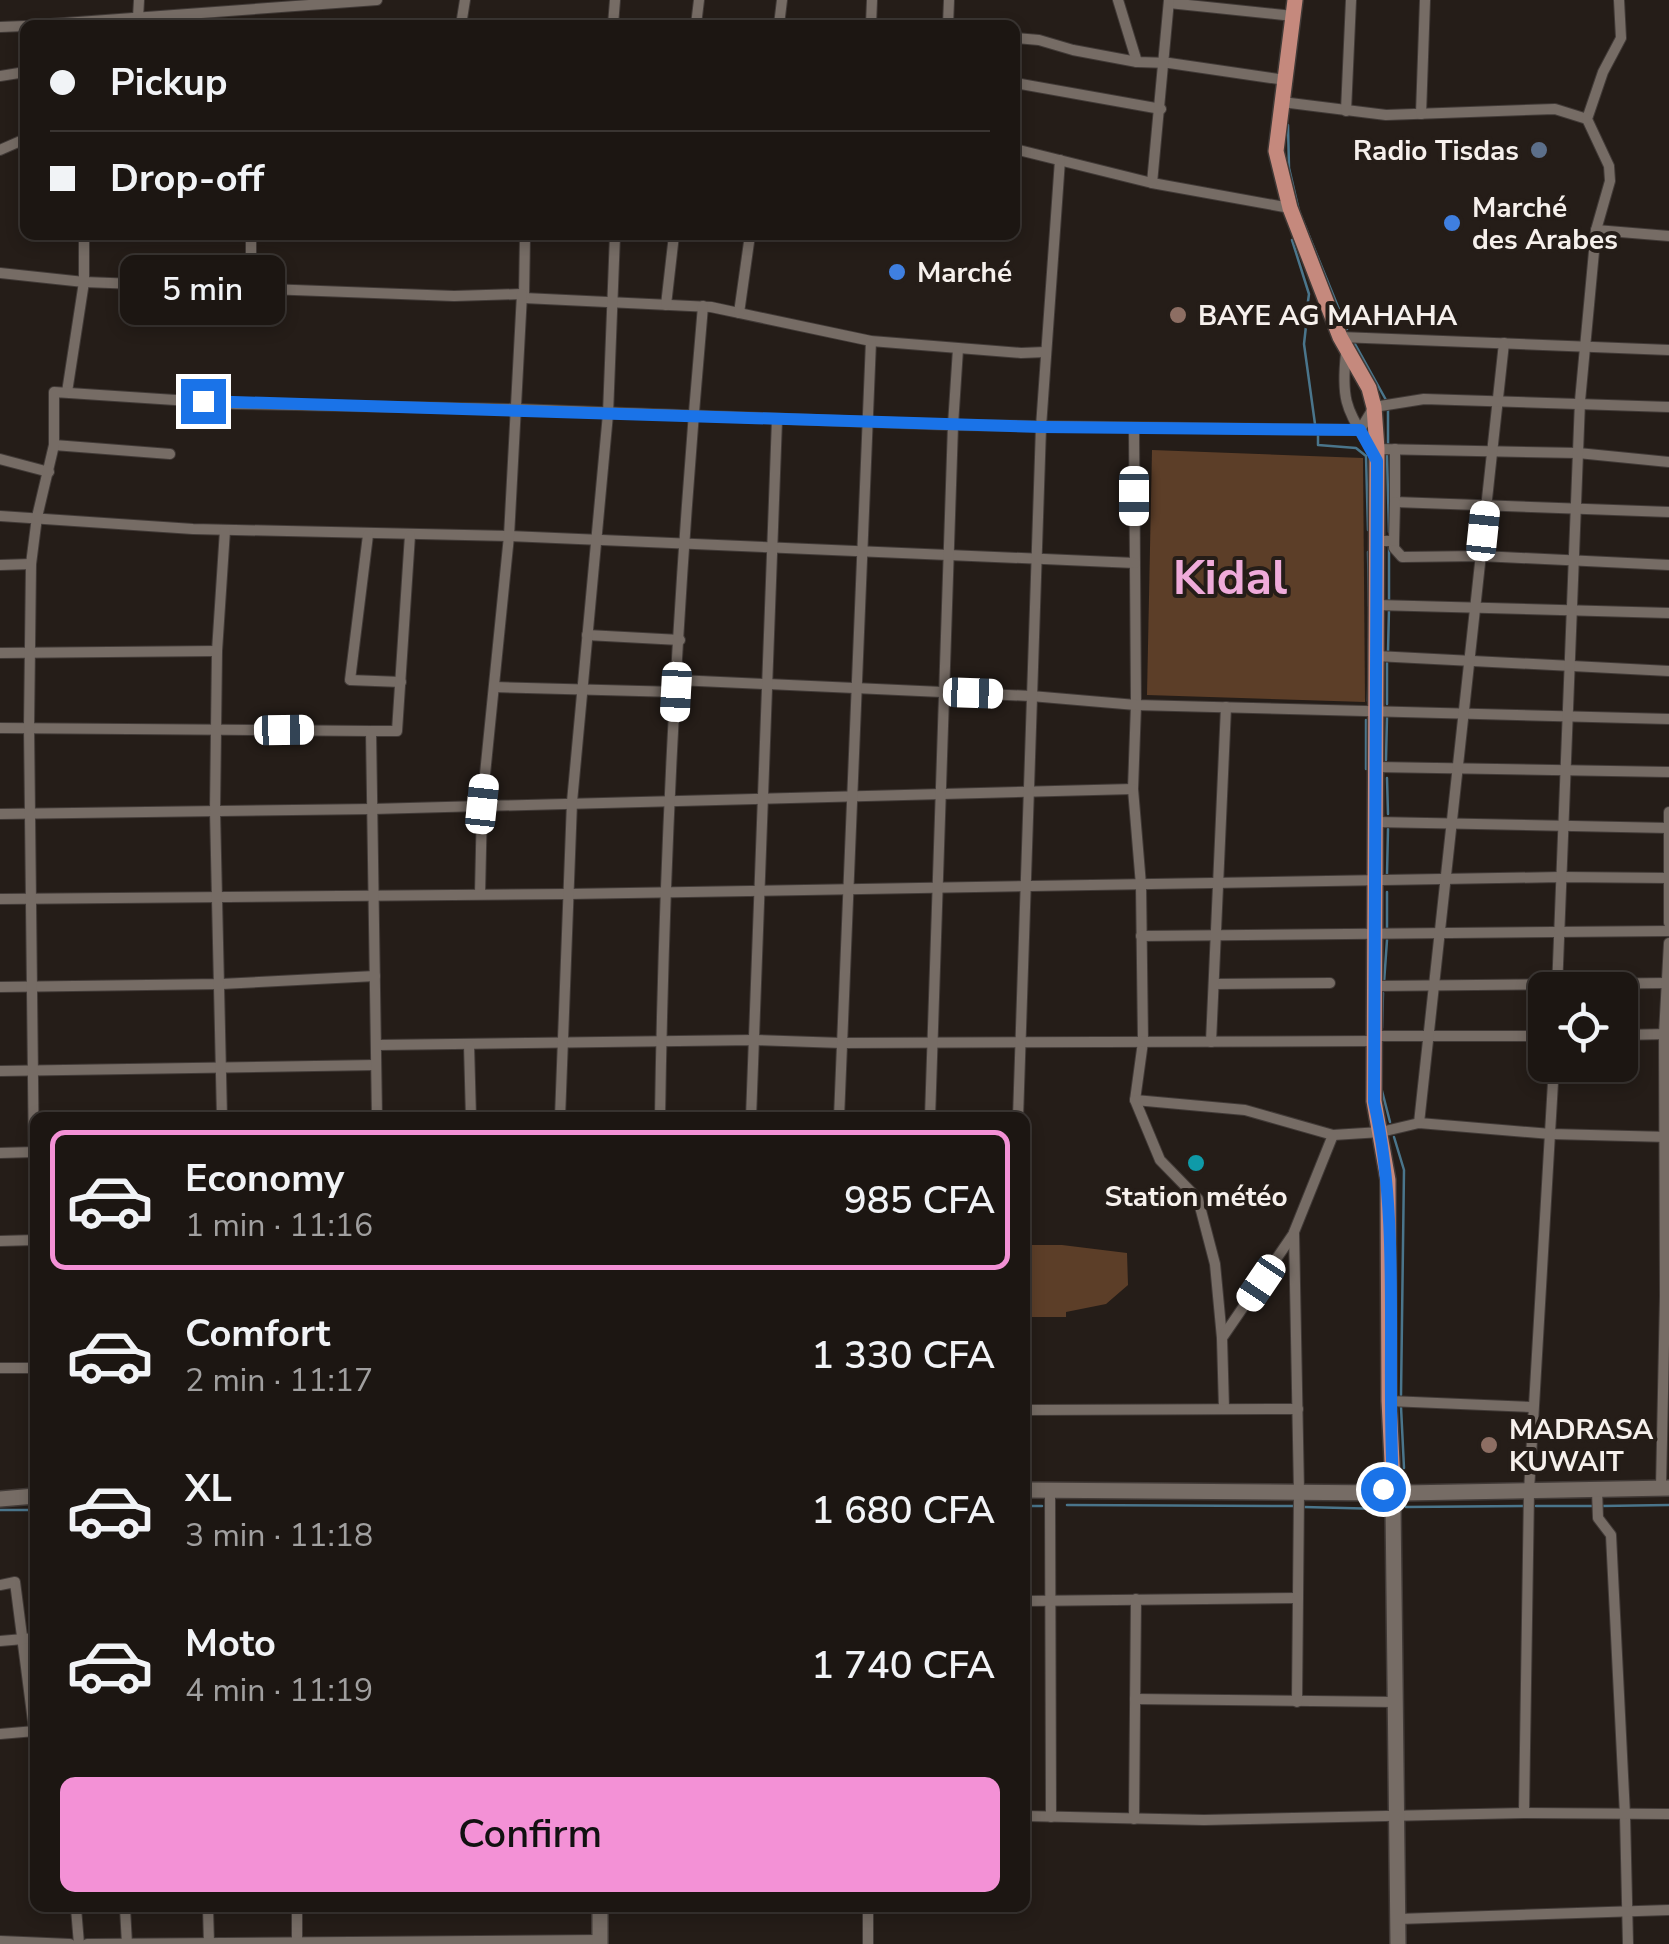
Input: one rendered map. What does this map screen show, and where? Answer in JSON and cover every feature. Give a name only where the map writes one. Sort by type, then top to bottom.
[{"type":"main road","points":[[1294,8],[1276,151],[1290,208],[1343,345],[1368,388],[1374,407],[1385,541],[1376,605],[1374,1102],[1388,1180],[1393,1493]]},
{"type":"street","points":[[138,18],[139,0]]},
{"type":"street","points":[[109,20],[378,0]]},
{"type":"street","points":[[1118,0],[1137,62]]},
{"type":"street","points":[[1346,111],[1351,0]]},
{"type":"street","points":[[1421,114],[1424,0]]},
{"type":"street","points":[[1558,972],[1580,401],[1596,230],[1610,181],[1609,166],[1586,119],[1602,72],[1621,38],[1619,0]]},
{"type":"street","points":[[1152,183],[1169,1],[1294,8]]},
{"type":"street","points":[[1020,38],[1137,62],[1285,80]]},
{"type":"street","points":[[1020,84],[1160,110]]},
{"type":"street","points":[[1282,102],[1346,111],[1421,114],[1556,109],[1586,119]]},
{"type":"street","points":[[1020,150],[1152,183],[1290,208]]},
{"type":"street","points":[[1018,1112],[1041,427],[1060,160]]},
{"type":"street","points":[[1596,230],[1669,236]]},
{"type":"street","points":[[68,392],[84,282],[84,240]]},
{"type":"street","points":[[251,240],[251,286]]},
{"type":"street","points":[[480,894],[482,804],[509,536],[525,240]]},
{"type":"street","points":[[560,1112],[572,802],[608,414],[615,240]]},
{"type":"street","points":[[666,306],[673,240]]},
{"type":"street","points":[[739,313],[749,240]]},
{"type":"street","points":[[0,273],[84,282],[523,296],[703,306],[871,341],[1046,352]]},
{"type":"street","points":[[660,1112],[664,892],[703,306]]},
{"type":"street","points":[[839,1112],[871,341]]},
{"type":"street","points":[[1419,1123],[1504,343]]},
{"type":"street","points":[[1669,350],[1585,344],[1343,345],[1344,402],[1377,455],[1395,449],[1578,453],[1669,462]]},
{"type":"street","points":[[930,1112],[952,425],[958,349]]},
{"type":"street","points":[[35,1112],[28,727],[31,564],[37,517],[54,445],[54,392],[236,404],[516,409],[777,420],[1360,430]]},
{"type":"street","points":[[1360,430],[1374,407],[1424,399],[1580,401],[1669,407]]},
{"type":"street","points":[[751,1112],[777,420]]},
{"type":"street","points":[[1134,428],[1133,789],[1141,885],[1143,1042],[1135,1100],[1160,1160],[1198,1199],[1214,1264],[1224,1410]]},
{"type":"street","points":[[54,445],[170,454]]},
{"type":"street","points":[[1395,449],[1395,502],[1385,541],[1402,557],[1480,556],[1669,565]]},
{"type":"street","points":[[0,460],[49,472]]},
{"type":"street","points":[[1395,502],[1669,512]]},
{"type":"street","points":[[0,516],[225,530],[686,542],[1135,563]]},
{"type":"street","points":[[222,1112],[215,811],[216,651],[225,530]]},
{"type":"street","points":[[368,535],[350,680],[401,682]]},
{"type":"street","points":[[0,728],[397,731],[410,536]]},
{"type":"street","points":[[0,565],[31,564]]},
{"type":"street","points":[[1376,605],[1669,613]]},
{"type":"street","points":[[587,635],[680,640]]},
{"type":"street","points":[[0,653],[216,651]]},
{"type":"street","points":[[1376,656],[1669,672]]},
{"type":"street","points":[[494,687],[582,692],[767,684],[1032,696],[1136,705],[1669,719]]},
{"type":"street","points":[[1211,1042],[1226,707]]},
{"type":"street","points":[[371,730],[377,1112]]},
{"type":"street","points":[[1376,768],[1669,772]]},
{"type":"street","points":[[0,814],[372,809],[1133,789]]},
{"type":"street","points":[[1669,812],[1669,923]]},
{"type":"street","points":[[1376,822],[1669,828]]},
{"type":"street","points":[[0,899],[1668,878]]},
{"type":"street","points":[[1142,936],[1669,931]]},
{"type":"street","points":[[1030,1490],[1393,1493],[1665,1488],[1669,943]]},
{"type":"street","points":[[0,987],[221,984],[375,976]]},
{"type":"street","points":[[1214,984],[1330,983]]},
{"type":"street","points":[[1638,984],[1668,983]]},
{"type":"street","points":[[1375,986],[1528,986]]},
{"type":"street","points":[[1638,1035],[1666,1034]]},
{"type":"street","points":[[378,1045],[662,1040],[1211,1042],[1528,1036]]},
{"type":"street","points":[[468,1045],[471,1112]]},
{"type":"street","points":[[0,1071],[376,1066]]},
{"type":"street","points":[[1524,1814],[1528,1491],[1553,1082]]},
{"type":"street","points":[[1135,1100],[1245,1110],[1334,1135],[1381,1132],[1419,1123],[1551,1134],[1667,1137]]},
{"type":"street","points":[[1222,1338],[1294,1232],[1334,1135]]},
{"type":"street","points":[[0,1153],[30,1152]]},
{"type":"street","points":[[1294,1232],[1299,1492],[1297,1702]]},
{"type":"street","points":[[0,1241],[30,1240]]},
{"type":"street","points":[[0,1368],[30,1368]]},
{"type":"street","points":[[1389,1401],[1532,1406]]},
{"type":"street","points":[[1030,1410],[1298,1409]]},
{"type":"street","points":[[1597,1490],[1598,1518],[1610,1535],[1628,1944]]},
{"type":"street","points":[[1050,1491],[1051,1817]]},
{"type":"street","points":[[1393,1493],[1398,1944]]},
{"type":"street","points":[[0,1498],[30,1496]]},
{"type":"street","points":[[0,1584],[14,1582],[29,1639],[0,1641]]},
{"type":"street","points":[[1030,1601],[1298,1598]]},
{"type":"street","points":[[1134,1819],[1136,1599]]},
{"type":"street","points":[[1135,1700],[1396,1702]]},
{"type":"street","points":[[0,1734],[30,1733]]},
{"type":"street","points":[[1030,1816],[1134,1819],[1669,1814]]},
{"type":"street","points":[[1398,1918],[1669,1910]]},
{"type":"street","points":[[76,1912],[78,1944]]},
{"type":"street","points":[[125,1912],[127,1943]]},
{"type":"street","points":[[208,1912],[209,1943]]},
{"type":"street","points":[[297,1912],[297,1942]]},
{"type":"street","points":[[87,1944],[600,1942],[600,1912]]},
{"type":"street","points":[[868,1912],[868,1944]]},
{"type":"street","points":[[0,1941],[70,1944]]},
{"type":"shaded area","points":[[1152,450],[1363,458],[1365,702],[1147,695]]},
{"type":"shaded area","points":[[1030,1245],[1127,1253],[1128,1285],[1106,1304],[1066,1312],[1066,1317],[1030,1317]]},
{"type":"waterway","points":[[1288,125],[1289,168],[1299,211],[1347,329]]},
{"type":"waterway","points":[[1292,240],[1309,294],[1306,316]]},
{"type":"waterway","points":[[1306,326],[1304,344],[1315,424]]},
{"type":"waterway","points":[[1355,344],[1386,400]]},
{"type":"waterway","points":[[1388,410],[1388,446]]},
{"type":"waterway","points":[[1318,436],[1318,445],[1356,448],[1366,456],[1368,530]]},
{"type":"waterway","points":[[1387,455],[1389,532]]},
{"type":"waterway","points":[[1389,546],[1389,602]]},
{"type":"waterway","points":[[1368,552],[1369,606]]},
{"type":"waterway","points":[[1388,651],[1389,609]]},
{"type":"waterway","points":[[1368,701],[1369,639]]},
{"type":"waterway","points":[[1387,663],[1387,704]]},
{"type":"waterway","points":[[1386,760],[1387,717]]},
{"type":"waterway","points":[[1366,720],[1366,769]]},
{"type":"waterway","points":[[1387,778],[1388,814]]},
{"type":"waterway","points":[[1387,874],[1388,829]]},
{"type":"waterway","points":[[1387,892],[1387,929]]},
{"type":"waterway","points":[[1384,983],[1387,940]]},
{"type":"waterway","points":[[1382,1028],[1383,993]]},
{"type":"waterway","points":[[1381,1087],[1390,1122]]},
{"type":"waterway","points":[[1394,1137],[1404,1170],[1401,1395]]},
{"type":"waterway","points":[[1401,1407],[1404,1468]]},
{"type":"waterway","points":[[1067,1505],[1296,1506]]},
{"type":"waterway","points":[[1602,1506],[1669,1505]]},
{"type":"waterway","points":[[1030,1506],[1042,1506]]},
{"type":"waterway","points":[[1406,1507],[1524,1506]]},
{"type":"waterway","points":[[1536,1506],[1592,1506]]},
{"type":"waterway","points":[[1304,1507],[1383,1509]]},
{"type":"waterway","points":[[0,1510],[30,1510]]},
{"type":"place","name":"Radio Tisdas","points":[[1539,150]]},
{"type":"place","name":"Marché des Arabes","points":[[1452,223]]},
{"type":"place","name":"Marché","points":[[897,272]]},
{"type":"place","name":"BAYE AG MAHAHA","points":[[1178,315]]},
{"type":"place","name":"Station météo","points":[[1196,1163]]},
{"type":"place","name":"MADRASA KUWAIT","points":[[1489,1445]]},
{"type":"district","name":"Kidal","points":[[1230,577]]},
{"type":"route","points":[[203,401],[1041,427],[1360,430],[1377,461],[1374,1102],[1388,1180],[1393,1482],[1383,1489]]}]
